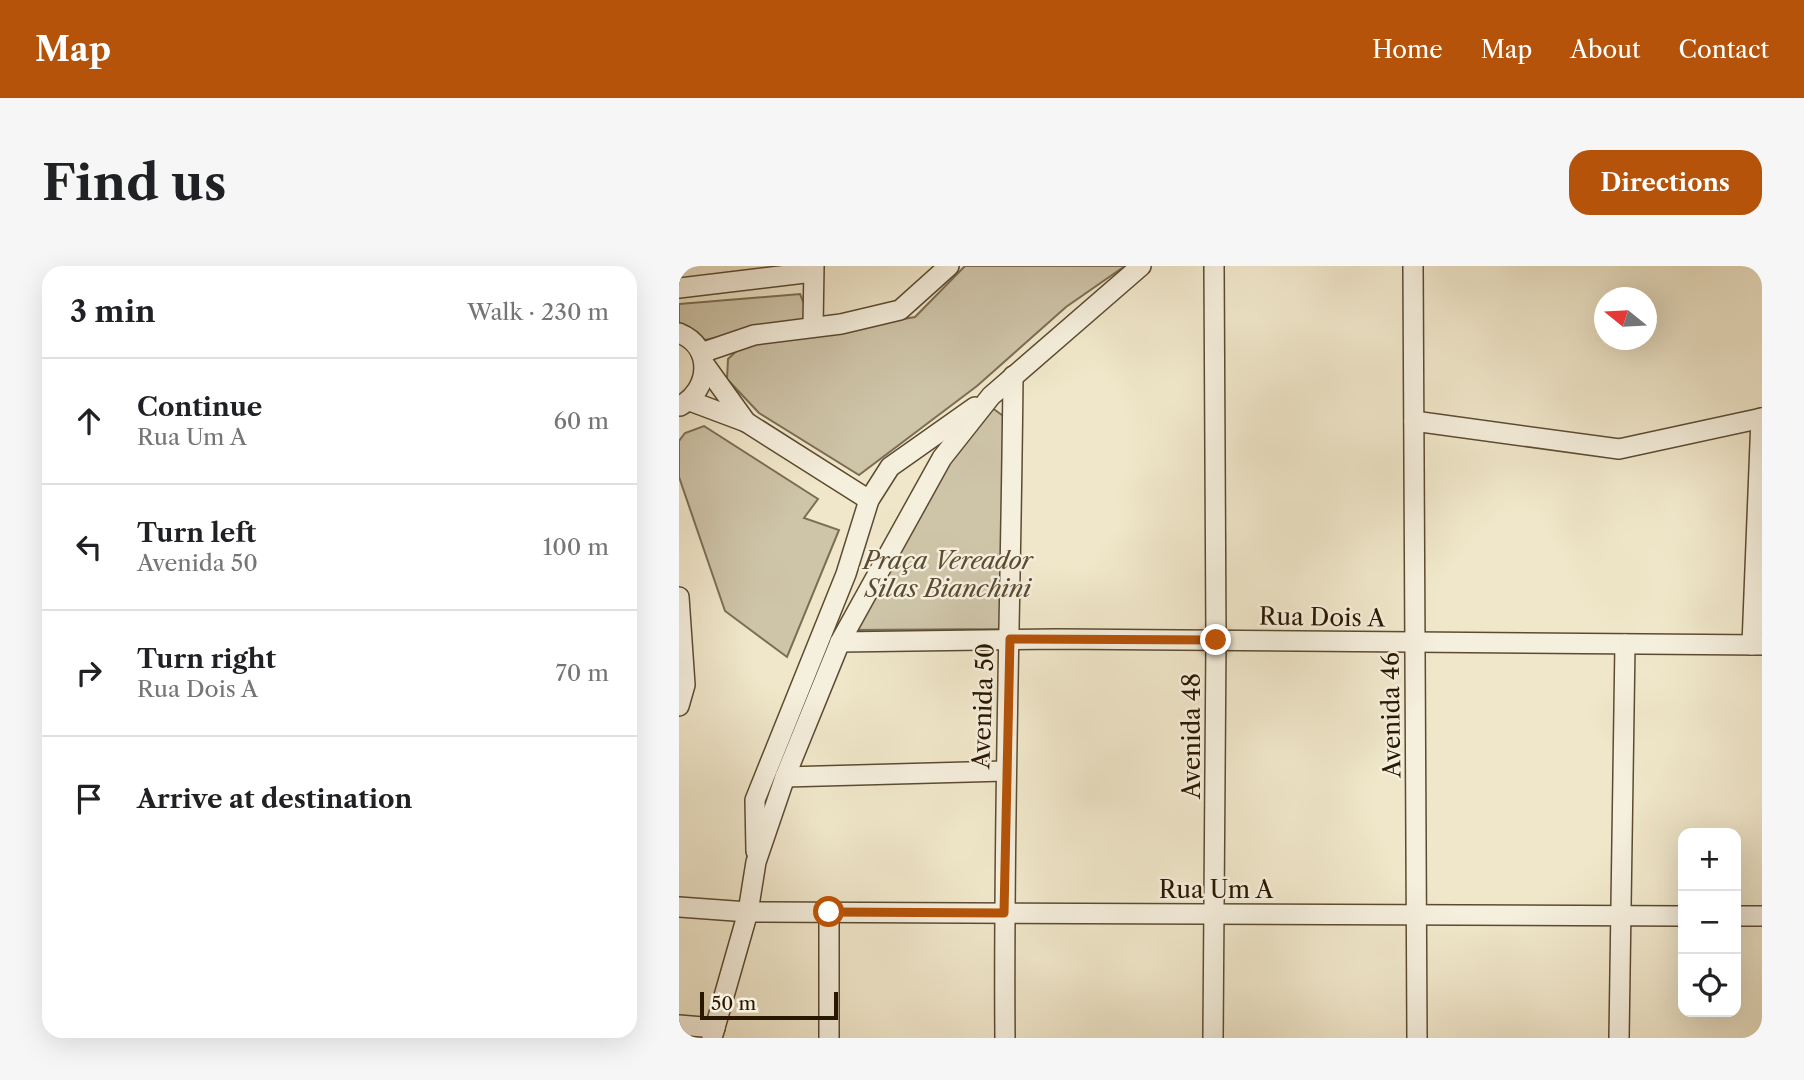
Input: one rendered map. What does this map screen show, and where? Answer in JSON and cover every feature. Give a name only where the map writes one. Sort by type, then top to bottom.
[{"type":"street","points":[[703,359],[754,335],[900,310],[949,266]]},
{"type":"street","points":[[756,862],[755,800],[846,574],[869,500],[890,467],[991,396],[1141,266]]},
{"type":"street","name":"Avenida 48","points":[[1213,1038],[1216,640],[1214,266]]},
{"type":"street","name":"Avenida 46","points":[[1413,266],[1417,1038]]},
{"type":"street","points":[[679,288],[813,269],[813,327]]},
{"type":"street","points":[[679,333],[694,342],[746,422]]},
{"type":"street","points":[[703,359],[704,379],[682,405],[746,422],[869,500]]},
{"type":"street","name":"Avenida 50","points":[[1005,1038],[1005,771],[1010,639],[1013,376]]},
{"type":"street","points":[[679,1025],[714,1033],[748,912],[756,862],[785,777],[840,642],[941,458],[991,396]]},
{"type":"street","points":[[1415,421],[1619,449],[1762,418],[1757,645]]},
{"type":"street","points":[[679,597],[685,685],[679,706]]},
{"type":"street","name":"Rua Dois A","points":[[840,642],[1010,639],[1757,645]]},
{"type":"street","points":[[1619,1038],[1625,644]]},
{"type":"street","points":[[785,777],[1005,771]]},
{"type":"street","name":"Rua Um A","points":[[679,906],[748,912],[1678,916]]},
{"type":"street","points":[[829,912],[829,1038]]},
{"type":"street","points":[[1741,916],[1762,916]]},
{"type":"green space","points":[[965,266],[1125,266],[1066,307],[977,386],[859,475],[759,413],[727,379],[728,359],[742,346],[915,317]]},
{"type":"green space","points":[[800,294],[810,318],[705,340],[679,323],[679,304]]},
{"type":"green space","name":"Praça Vereador Silas Bianchini","points":[[991,407],[1006,418],[1004,629],[853,630],[946,460]]},
{"type":"green space","points":[[704,426],[818,499],[804,518],[839,530],[787,657],[725,611],[679,477],[679,441],[685,433]]},
{"type":"route","points":[[829,912],[1004,913],[1005,771],[1010,639],[1216,640]]}]
